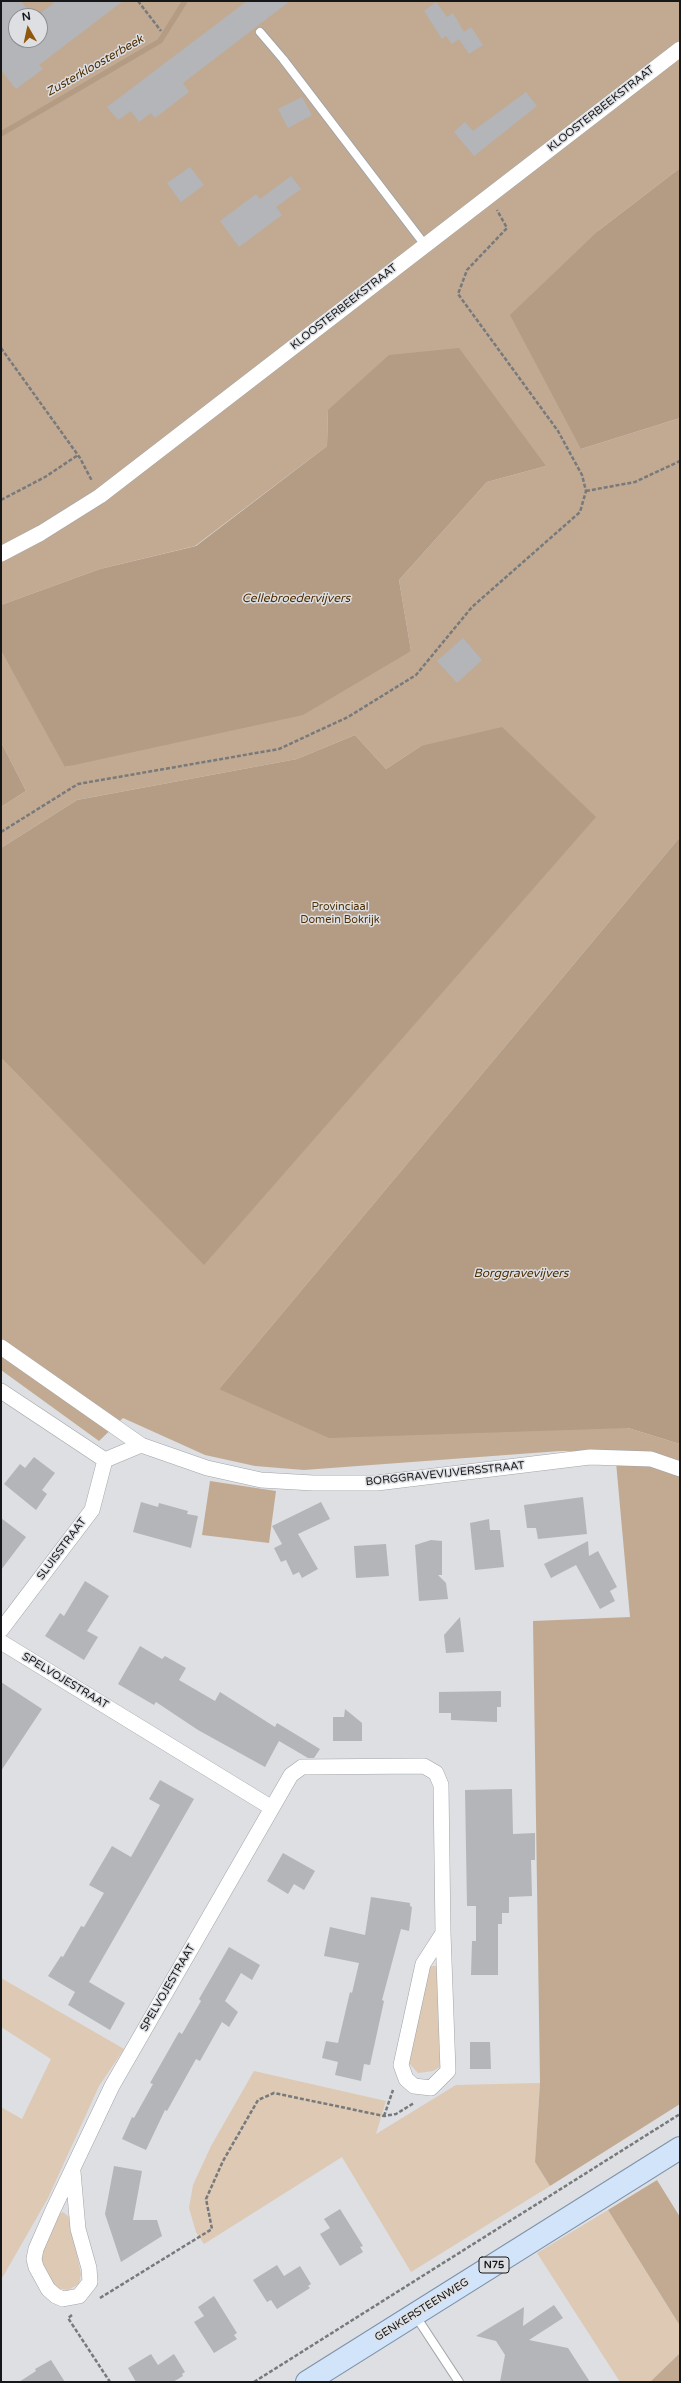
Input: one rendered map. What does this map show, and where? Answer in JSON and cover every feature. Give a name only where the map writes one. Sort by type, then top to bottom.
[{"type":"main road","name":"GENKERSTEENWEG","points":[[307,2382],[680,2148]]},
{"type":"street","name":"KLOOSTERBEEKSTRAAT","points":[[1,554],[41,533],[100,496],[680,48]]},
{"type":"street","name":"BORGGRAVEVIJVERSSTRAAT","points":[[1,1347],[141,1445],[207,1468],[253,1478],[313,1484],[377,1483],[590,1457],[651,1459],[680,1469]]},
{"type":"street","points":[[1,1391],[105,1460],[141,1445]]},
{"type":"street","name":"SLUISSTRAAT","points":[[1,1630],[92,1510],[105,1460]]},
{"type":"street","name":"SPELVOJESTRAAT","points":[[1,1642],[272,1808]]},
{"type":"street","name":"SPELVOJESTRAAT","points":[[73,2172],[76,2218],[81,2245],[89,2268],[90,2282],[79,2296],[63,2299],[56,2296],[48,2289],[36,2267],[34,2259],[42,2236],[112,2086],[272,1808],[292,1775],[302,1767],[424,1766],[436,1773],[441,1785],[443,1933],[448,2071],[432,2088]]},
{"type":"street","points":[[432,2088],[414,2086],[406,2079],[401,2065],[424,1964],[443,1933]]},
{"type":"lane","points":[[260,32],[283,59],[425,245]]},
{"type":"lane","points":[[414,2315],[459,2382]]},
{"type":"path","points":[[138,1],[161,31]]},
{"type":"path","points":[[1,832],[78,784],[279,749],[348,717],[416,676],[472,607],[580,512],[586,491],[582,476],[558,431],[458,294],[467,270],[507,228],[489,196]]},
{"type":"path","points":[[1,348],[78,455],[100,496]]},
{"type":"path","points":[[1,500],[45,477],[78,455]]},
{"type":"path","points":[[586,491],[635,482],[680,461]]},
{"type":"path","points":[[94,2302],[212,2229],[206,2199],[223,2160],[258,2100],[274,2093],[384,2116],[396,2114],[421,2099],[432,2088]]},
{"type":"path","points":[[254,2382],[680,2114]]},
{"type":"path","points":[[74,2314],[68,2318],[110,2382]]},
{"type":"shaded area","points":[[1,1],[680,1],[680,168],[598,231],[581,449],[680,418],[680,837],[219,1389],[628,1428],[680,1444],[680,2104],[550,2186],[535,2162],[540,2083],[533,1621],[630,1617],[615,1451],[560,1451],[304,1470],[255,1466],[205,1455],[123,1418],[99,1441],[1,1370],[1,1058],[204,1264],[421,746],[386,769],[355,735],[297,759],[77,800],[1,848],[1,807],[26,791],[1,742],[1,651],[66,767],[411,651],[399,580],[487,482],[546,466],[328,410],[327,446],[195,546],[100,569],[1,605]]},
{"type":"shaded area","points":[[210,1481],[276,1491],[269,1543],[202,1535]]},
{"type":"shaded area","points":[[438,1966],[442,2062],[440,2067],[433,2071],[418,2073],[409,2063],[429,1967]]},
{"type":"shaded area","points":[[1,1978],[124,2049],[99,2086],[48,2198],[1,2280],[1,2107],[22,2119],[51,2059],[1,2027]]},
{"type":"shaded area","points":[[254,2071],[386,2101],[376,2134],[456,2085],[540,2083],[535,2162],[550,2186],[411,2272],[342,2157],[204,2244],[196,2232],[189,2208],[193,2185],[211,2146]]},
{"type":"shaded area","points":[[657,2180],[680,2217],[680,2326],[608,2210]]},
{"type":"shaded area","points":[[608,2210],[680,2326],[680,2353],[650,2382],[620,2382],[537,2253]]},
{"type":"shaded area","points":[[63,2212],[69,2217],[81,2274],[79,2284],[68,2290],[56,2288],[52,2284],[40,2260],[41,2252],[56,2216]]},
{"type":"shaded area","points":[[680,2353],[680,2382],[650,2382]]},
{"type":"water","points":[[680,168],[680,418],[581,449],[510,315],[598,231]]},
{"type":"water","name":"Cellebroedervijvers","points":[[459,348],[546,466],[487,482],[399,580],[411,651],[303,715],[65,767],[1,651],[1,605],[100,569],[196,546],[327,446],[328,410],[389,355]]},
{"type":"water","points":[[502,727],[596,817],[204,1265],[1,1058],[1,848],[77,800],[297,759],[355,735],[386,769],[421,746]]},
{"type":"water","points":[[1,742],[26,791],[1,807]]},
{"type":"water","name":"Borggravevijvers","points":[[680,837],[680,1444],[628,1428],[329,1438],[219,1389]]},
{"type":"building","points":[[1,1],[21,1],[26,8],[8,8],[8,48],[48,48],[47,8],[56,1],[123,1],[39,65],[43,69],[16,89],[1,70]]},
{"type":"building","points":[[247,1],[290,1],[183,83],[189,92],[155,118],[151,113],[139,122],[131,111],[118,120],[107,107]]},
{"type":"building","points":[[436,2],[447,17],[453,13],[464,32],[471,27],[483,45],[469,54],[459,39],[452,44],[446,36],[442,39],[424,11]]},
{"type":"building","points":[[526,92],[537,106],[474,156],[454,132],[465,122],[473,131]]},
{"type":"building","points":[[302,97],[312,115],[288,128],[278,109]]},
{"type":"building","points":[[190,167],[204,185],[181,202],[167,183]]},
{"type":"building","points":[[291,176],[301,189],[276,207],[282,215],[239,247],[220,221],[256,194],[260,199]]},
{"type":"building","points":[[463,638],[482,660],[457,683],[437,661]]},
{"type":"building","points":[[34,1457],[55,1473],[42,1490],[47,1494],[36,1510],[4,1484],[20,1464],[25,1468]]},
{"type":"building","points":[[583,1497],[587,1534],[538,1539],[536,1528],[527,1528],[524,1505]]},
{"type":"building","points":[[141,1502],[158,1507],[159,1503],[188,1511],[187,1514],[198,1516],[191,1548],[133,1532]]},
{"type":"building","points":[[321,1502],[330,1519],[298,1534],[318,1569],[302,1578],[299,1572],[293,1575],[286,1560],[281,1562],[274,1548],[282,1544],[272,1526]]},
{"type":"building","points":[[1,1518],[26,1537],[1,1570]]},
{"type":"building","points":[[489,1519],[490,1530],[500,1530],[504,1567],[475,1570],[470,1523]]},
{"type":"building","points":[[431,1540],[442,1541],[442,1575],[438,1575],[446,1583],[448,1599],[419,1601],[415,1545]]},
{"type":"building","points":[[588,1541],[589,1556],[598,1551],[617,1587],[610,1591],[615,1601],[600,1609],[576,1565],[551,1578],[544,1564]]},
{"type":"building","points":[[386,1544],[389,1576],[356,1578],[354,1546]]},
{"type":"building","points":[[85,1581],[109,1596],[87,1631],[98,1637],[84,1660],[45,1636],[60,1613],[64,1616]]},
{"type":"building","points":[[460,1617],[464,1652],[446,1653],[444,1635]]},
{"type":"building","points":[[140,1646],[162,1659],[165,1656],[186,1668],[179,1680],[215,1701],[220,1692],[275,1727],[277,1723],[320,1749],[314,1758],[308,1758],[279,1741],[265,1767],[198,1730],[156,1702],[154,1705],[118,1684]]},
{"type":"building","points":[[1,1682],[42,1709],[1,1771]]},
{"type":"building","points":[[501,1691],[501,1707],[497,1707],[497,1722],[451,1720],[451,1713],[439,1713],[439,1692]]},
{"type":"building","points":[[345,1709],[362,1723],[362,1741],[333,1741],[333,1717],[344,1717]]},
{"type":"building","points":[[160,1780],[194,1799],[89,1982],[125,2003],[110,2030],[68,2005],[75,1992],[48,1976],[61,1956],[63,1957],[81,1926],[84,1927],[104,1893],[89,1885],[112,1846],[131,1857],[160,1805],[149,1799]]},
{"type":"building","points":[[512,1789],[513,1834],[535,1833],[535,1860],[531,1860],[532,1896],[509,1897],[509,1913],[502,1913],[502,1924],[498,1924],[498,1975],[471,1975],[472,1941],[476,1941],[476,1906],[467,1906],[465,1790]]},
{"type":"building","points":[[283,1853],[315,1871],[304,1890],[294,1884],[288,1894],[267,1881]]},
{"type":"building","points":[[371,1897],[410,1903],[410,1906],[412,1907],[409,1931],[401,1929],[382,2000],[384,2001],[370,2065],[364,2064],[361,2081],[335,2075],[338,2062],[322,2058],[326,2041],[338,2043],[350,1992],[352,1993],[359,1963],[324,1956],[330,1927],[365,1935]]},
{"type":"building","points":[[229,1947],[260,1965],[252,1980],[241,1973],[225,2001],[238,2012],[229,2027],[222,2022],[200,2061],[196,2059],[167,2111],[165,2110],[146,2150],[122,2139],[132,2117],[134,2118],[153,2084],[150,2083],[179,2032],[182,2034],[201,2001],[199,1999]]},
{"type":"building","points":[[470,2042],[490,2042],[491,2069],[470,2069]]},
{"type":"building","points":[[114,2166],[142,2171],[133,2220],[157,2220],[162,2236],[121,2262],[105,2214]]},
{"type":"building","points":[[340,2209],[363,2246],[360,2247],[363,2252],[340,2266],[320,2234],[330,2228],[324,2219]]},
{"type":"building","points":[[277,2265],[284,2276],[300,2266],[311,2284],[308,2286],[310,2288],[277,2309],[271,2300],[267,2302],[253,2280]]},
{"type":"building","points":[[214,2296],[237,2333],[234,2335],[237,2339],[214,2353],[194,2322],[204,2316],[198,2307]]},
{"type":"building","points":[[554,2305],[563,2318],[529,2340],[568,2348],[590,2382],[500,2382],[505,2355],[496,2341],[476,2336],[524,2307],[523,2326]]},
{"type":"building","points":[[151,2354],[158,2365],[174,2354],[185,2372],[182,2374],[183,2376],[173,2382],[136,2382],[128,2368]]},
{"type":"building","points":[[51,2360],[65,2382],[19,2382],[36,2371],[35,2369]]},
{"type":"waterway","name":"Zusterkloosterbeek","points":[[1,134],[160,41],[185,1]]},
{"type":"park label","name":"Provinciaal Domein Bokrijk","points":[[340,913]]}]
